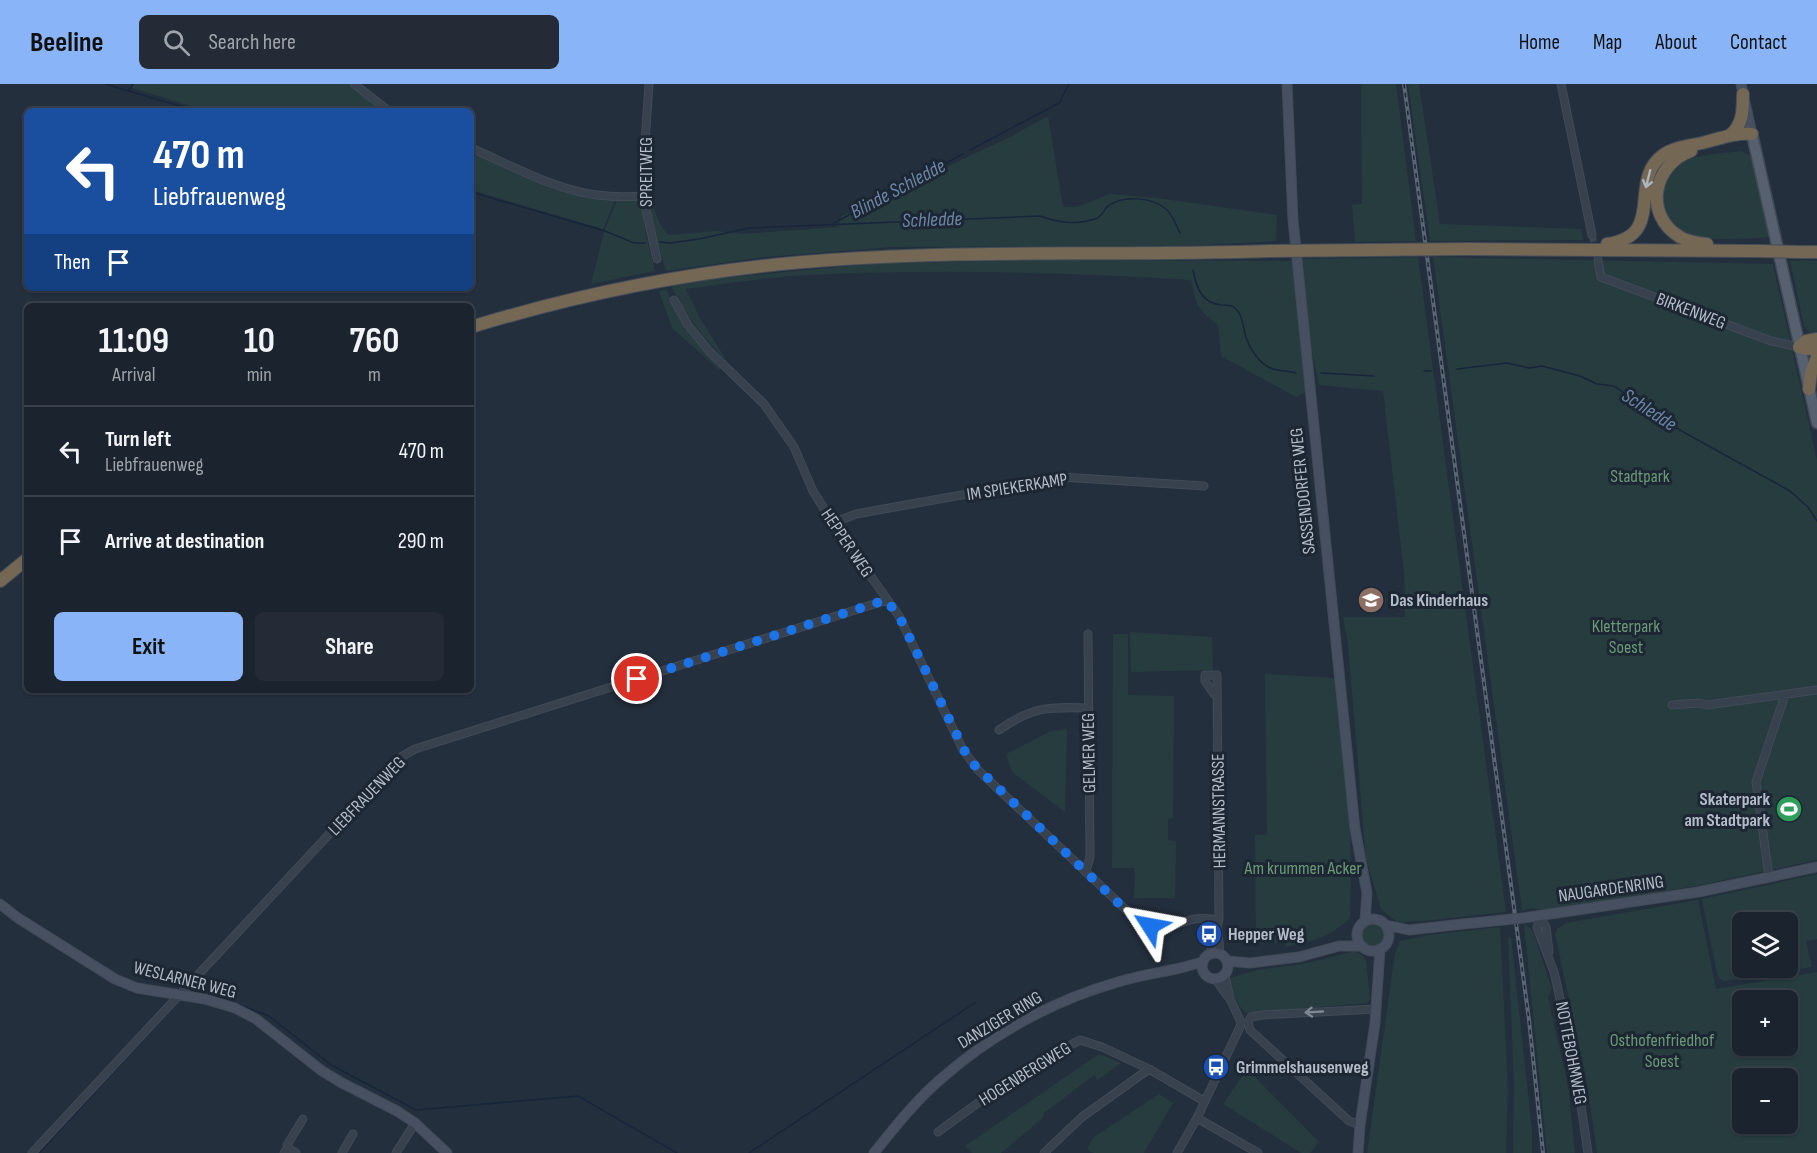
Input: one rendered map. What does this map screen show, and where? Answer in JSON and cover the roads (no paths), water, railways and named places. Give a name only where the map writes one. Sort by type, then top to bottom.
[{"type":"highway","points":[[1728,136],[1739,125],[1742,89]]},
{"type":"highway","points":[[1558,250],[1564,245],[1608,244],[1627,239],[1636,231],[1641,222],[1647,180],[1656,162],[1672,150],[1728,136],[1752,134]]},
{"type":"highway","points":[[1739,251],[1726,245],[1689,241],[1675,233],[1667,226],[1660,212],[1657,188],[1662,173],[1680,155],[1742,140],[1752,134]]},
{"type":"highway","points":[[474,326],[518,313],[657,281],[765,266],[893,257],[1467,249],[1811,253]]},
{"type":"highway","points":[[1799,346],[1817,339]]},
{"type":"highway","points":[[1799,346],[1809,349],[1817,348]]},
{"type":"highway","points":[[1809,389],[1811,373],[1817,357]]},
{"type":"highway","points":[[0,581],[24,562]]},
{"type":"main road","name":"SASSENDORFER WEG","points":[[1287,84],[1293,220],[1355,829],[1366,893],[1365,921]]},
{"type":"main road","points":[[1742,89],[1817,423]]},
{"type":"main road","name":"NAUGARDENRING","points":[[1389,938],[1408,930],[1540,916],[1698,892],[1817,867]]},
{"type":"main road","name":"SASSENDORFER WEG","points":[[1366,893],[1377,919]]},
{"type":"main road","name":"WESLARNER WEG","points":[[0,904],[115,979],[137,988],[205,999],[256,1019],[322,1071],[415,1123],[447,1153]]},
{"type":"main road","points":[[1339,946],[1358,932],[1365,921],[1377,919],[1386,925],[1389,938],[1380,949],[1376,1009],[1358,1153]]},
{"type":"main road","name":"NAUGARDENRING","points":[[1386,925],[1408,930]]},
{"type":"main road","points":[[1358,932],[1358,939],[1373,960],[1377,977]]},
{"type":"main road","points":[[1220,954],[1227,961],[1250,963],[1299,957],[1339,946],[1380,949]]},
{"type":"main road","name":"DANZIGER RING","points":[[874,1153],[905,1115],[941,1079],[1008,1030],[1042,1011],[1081,994],[1136,977],[1205,963],[1220,954]]},
{"type":"main road","points":[[1223,976],[1227,961]]},
{"type":"main road","points":[[1205,963],[1210,979],[1223,976],[1250,963]]},
{"type":"street","points":[[354,84],[385,108]]},
{"type":"street","name":"SPREITWEG","points":[[649,84],[643,172],[644,196],[657,259]]},
{"type":"street","points":[[1561,84],[1592,236]]},
{"type":"street","points":[[474,149],[575,190],[596,195],[644,196]]},
{"type":"street","name":"BIRKENWEG","points":[[1598,260],[1601,278],[1771,341],[1799,346]]},
{"type":"street","name":"HEPPER WEG","points":[[674,300],[688,325],[709,351],[764,404],[794,447],[813,491],[899,616],[969,760],[1143,924],[1165,928],[1199,918],[1219,920]]},
{"type":"street","name":"IM SPIEKERKAMP","points":[[833,523],[856,514],[1062,477],[1204,486]]},
{"type":"street","name":"LIEBFRAUENWEG","points":[[32,1153],[401,757],[415,749],[886,600]]},
{"type":"street","name":"GELMER WEG","points":[[1086,871],[1090,857],[1088,634]]},
{"type":"street","points":[[1672,705],[1699,703],[1707,705],[1817,690]]},
{"type":"street","name":"HERMANNSTRASSE","points":[[1217,694],[1220,954]]},
{"type":"street","points":[[1769,877],[1756,782],[1785,695]]},
{"type":"street","points":[[999,730],[1029,712],[1048,707],[1089,708]]},
{"type":"street","name":"NOTTEBOHMWEG","points":[[1540,916],[1537,928],[1549,954],[1575,1065],[1588,1153]]},
{"type":"street","name":"HERMANNSTRASSE","points":[[1205,963],[1218,929]]},
{"type":"street","points":[[1223,976],[1230,999],[1250,1030],[1349,1121],[1360,1125]]},
{"type":"street","points":[[1177,1153],[1197,1118],[1244,1022],[1251,1017],[1262,1015],[1376,1009]]},
{"type":"street","name":"HOGENBERGWEG","points":[[938,1132],[992,1092],[1041,1060],[1080,1040],[1102,1047],[1149,1069]]},
{"type":"street","points":[[1049,1152],[1082,1117],[1149,1069],[1204,1101]]},
{"type":"street","points":[[1197,1118],[1258,1153]]},
{"type":"street","points":[[296,1153],[286,1150],[287,1145],[303,1119]]},
{"type":"street","points":[[396,1153],[415,1123]]},
{"type":"street","points":[[342,1153],[353,1134]]},
{"type":"waterway","name":"Schledde","points":[[105,84],[187,108]]},
{"type":"waterway","name":"Schledde","points":[[129,91],[133,84]]},
{"type":"waterway","name":"Blinde Schledde","points":[[970,150],[1059,103],[1069,84]]},
{"type":"waterway","name":"Blinde Schledde","points":[[834,223],[963,154]]},
{"type":"waterway","name":"Schledde","points":[[474,193],[605,231],[634,243],[645,243]]},
{"type":"waterway","name":"Schledde","points":[[660,242],[699,239],[749,228],[1040,216],[1060,222],[1074,223],[1097,218],[1114,202],[1129,199],[1145,200],[1160,205],[1171,214],[1180,233]]},
{"type":"waterway","name":"Schledde","points":[[1193,270],[1198,288],[1209,302],[1231,306],[1237,310],[1245,336],[1258,358],[1273,369],[1296,373]]},
{"type":"waterway","name":"Schledde","points":[[1457,369],[1507,363],[1529,368],[1542,366],[1580,376],[1597,384],[1614,386],[1667,423],[1790,491],[1808,507],[1817,521]]},
{"type":"waterway","name":"Schledde","points":[[1424,371],[1431,371]]},
{"type":"waterway","name":"Schledde","points":[[1321,373],[1374,376]]},
{"type":"waterway","points":[[193,991],[222,998],[269,1016],[331,1065],[416,1110],[578,1096],[677,1153]]},
{"type":"waterway","points":[[749,1153],[976,1002]]},
{"type":"waterway","points":[[39,1153],[176,1004]]},
{"type":"tunnel","points":[[1592,235],[1598,260]]},
{"type":"railway","points":[[1404,84],[1529,1020],[1543,1153]]},
{"type":"place","name":"Das Kinderhaus","points":[[1371,600]]},
{"type":"place","name":"Skaterpark am Stadtpark","points":[[1789,809]]},
{"type":"place","name":"Hepper Weg","points":[[1209,934]]},
{"type":"place","name":"Grimmelshausenweg","points":[[1216,1067]]},
{"type":"park label","name":"Stadtpark","points":[[1640,476]]},
{"type":"park label","name":"Kletterpark Soest","points":[[1626,636]]},
{"type":"park label","name":"Am krummen Acker","points":[[1303,868]]},
{"type":"park label","name":"Osthofenfriedhof Soest","points":[[1662,1050]]}]
